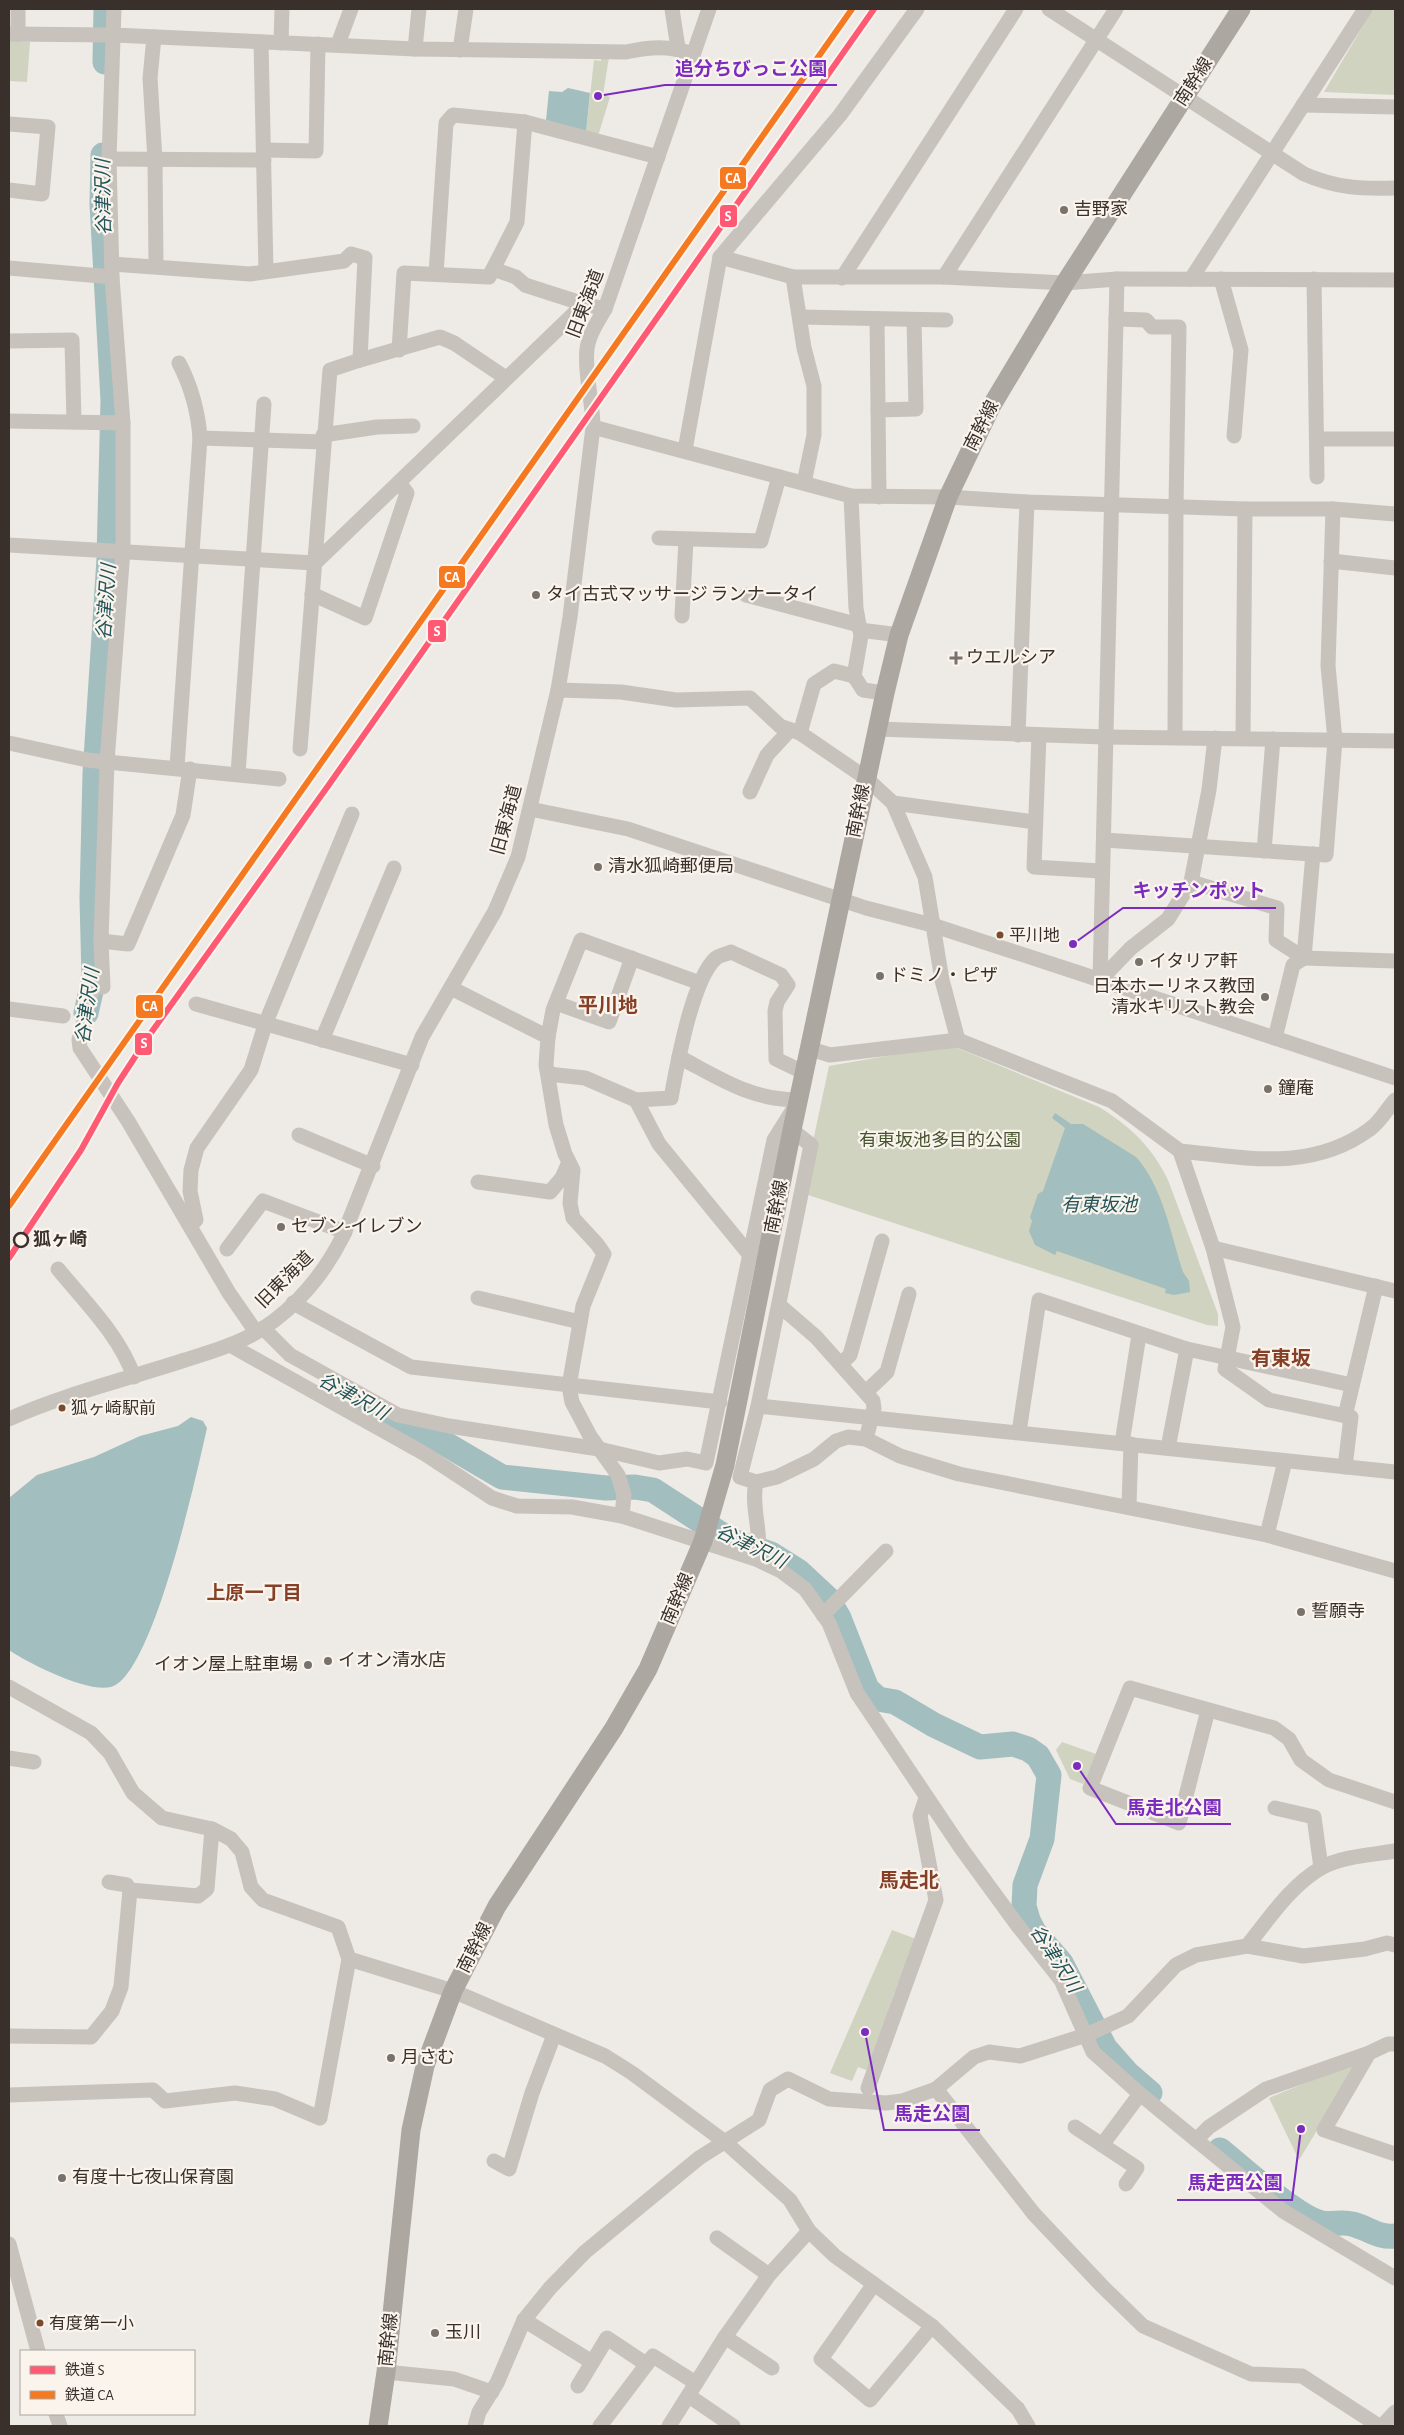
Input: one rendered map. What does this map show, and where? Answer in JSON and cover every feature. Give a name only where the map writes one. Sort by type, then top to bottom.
[{"type":"main road","name":"南幹線","points":[[378,2426],[386,2372],[411,2130],[425,2066],[453,1991],[497,1906],[609,1736],[638,1686],[703,1541],[725,1465],[792,1130],[800,1100],[885,694],[900,635],[948,497],[992,405],[1065,282],[1241,9]]},
{"type":"street","points":[[18,9],[14,34],[114,35],[460,50],[626,52],[655,46],[678,48],[692,54]]},
{"type":"street","points":[[114,9],[109,159],[112,271],[123,423],[123,550],[107,762],[101,941],[103,987],[93,987],[79,1040],[80,1048],[128,1121],[228,1293],[259,1330],[290,1355],[398,1415],[449,1426],[599,1449],[659,1463],[687,1459],[706,1463],[774,1140],[800,1100]]},
{"type":"street","points":[[281,43],[282,9]]},
{"type":"street","points":[[338,44],[351,9]]},
{"type":"street","points":[[415,49],[419,9]]},
{"type":"street","points":[[460,50],[466,9]]},
{"type":"street","points":[[672,9],[678,48]]},
{"type":"street","name":"旧東海道","points":[[9,1419],[70,1396],[230,1346],[259,1330],[293,1303],[315,1282],[331,1260],[345,1232],[373,1166],[422,1037],[508,885],[530,809],[558,690],[570,617],[593,427],[594,407],[587,371],[588,347],[594,328],[606,310],[692,54],[709,9]]},
{"type":"street","points":[[685,450],[720,257],[840,115],[917,9]]},
{"type":"street","points":[[842,278],[1016,9]]},
{"type":"street","points":[[1049,9],[1304,174],[1326,183],[1363,189],[1395,188]]},
{"type":"street","points":[[944,278],[1116,9]]},
{"type":"street","points":[[1191,279],[1365,9]]},
{"type":"street","points":[[154,37],[150,78],[155,160],[156,266]]},
{"type":"street","points":[[261,42],[265,155],[266,271]]},
{"type":"street","points":[[109,159],[155,160],[316,151],[318,44]]},
{"type":"street","points":[[1304,105],[1395,107]]},
{"type":"street","points":[[436,274],[446,123],[453,115],[525,122],[658,157]]},
{"type":"street","points":[[399,350],[404,272],[489,277],[517,222],[525,122]]},
{"type":"street","points":[[9,124],[48,127],[42,194],[9,190]]},
{"type":"street","points":[[9,268],[112,271],[156,266],[250,274],[344,261],[351,254],[365,258],[360,360]]},
{"type":"street","points":[[720,257],[793,277],[944,278],[1065,282],[1117,279],[1395,280]]},
{"type":"street","points":[[493,269],[516,277],[525,285],[606,310]]},
{"type":"street","points":[[793,277],[804,348],[814,386],[814,435],[804,483]]},
{"type":"street","points":[[1100,980],[1105,737],[1109,660],[1110,504],[1117,279]]},
{"type":"street","points":[[1221,279],[1241,350],[1234,436]]},
{"type":"street","points":[[1314,279],[1318,439],[1317,477]]},
{"type":"street","points":[[9,544],[123,550],[192,557],[252,558],[315,563],[584,304]]},
{"type":"street","points":[[800,317],[946,320]]},
{"type":"street","points":[[876,319],[879,497]]},
{"type":"street","points":[[1116,319],[1146,320],[1152,327],[1179,327],[1175,737]]},
{"type":"street","points":[[878,410],[916,409],[914,320]]},
{"type":"street","points":[[300,749],[323,438],[330,370],[440,337],[454,343],[506,378]]},
{"type":"street","points":[[9,341],[72,340],[74,422]]},
{"type":"street","points":[[101,941],[128,944],[183,815],[192,557],[200,438],[198,412],[192,389],[179,363]]},
{"type":"street","points":[[238,774],[264,404]]},
{"type":"street","points":[[9,421],[123,423]]},
{"type":"street","points":[[200,438],[262,440],[323,438],[377,427],[414,426]]},
{"type":"street","points":[[593,427],[685,450],[851,496],[948,497],[1027,502],[1245,509],[1333,509],[1395,514]]},
{"type":"street","points":[[1318,439],[1395,439]]},
{"type":"street","points":[[659,538],[761,541],[779,477]]},
{"type":"street","points":[[312,594],[365,618],[407,493],[399,483]]},
{"type":"street","points":[[851,496],[856,608],[860,627],[854,676],[862,690],[885,694]]},
{"type":"street","points":[[1018,735],[1027,502]]},
{"type":"street","points":[[1243,738],[1245,509]]},
{"type":"street","points":[[1104,840],[1326,855],[1336,740],[1328,666],[1333,509]]},
{"type":"street","points":[[682,616],[686,540]]},
{"type":"street","points":[[1331,562],[1395,568]]},
{"type":"street","points":[[746,594],[860,627],[900,635]]},
{"type":"street","points":[[750,792],[767,755],[795,731],[814,684],[834,671],[854,676]]},
{"type":"street","points":[[558,690],[621,692],[676,700],[750,698],[780,726],[795,731],[866,778],[893,803],[925,877],[942,980],[958,1040]]},
{"type":"street","points":[[877,729],[1018,735],[1395,741]]},
{"type":"street","points":[[1039,735],[1034,867],[1102,871]]},
{"type":"street","points":[[1100,980],[1131,948],[1168,919],[1191,882],[1209,790],[1215,738]]},
{"type":"street","points":[[1264,851],[1273,739]]},
{"type":"street","points":[[9,743],[87,760],[184,768],[279,779]]},
{"type":"street","points":[[893,803],[1035,822]]},
{"type":"street","points":[[530,809],[628,829],[866,908],[932,926],[1100,980],[1395,1078]]},
{"type":"street","points":[[190,1225],[196,1220],[190,1191],[191,1170],[197,1148],[252,1070],[266,1022],[352,814]]},
{"type":"street","points":[[1304,958],[1313,854]]},
{"type":"street","points":[[322,1040],[394,868]]},
{"type":"street","points":[[1191,882],[1277,908],[1276,940],[1304,958]]},
{"type":"street","points":[[622,1516],[624,1495],[618,1475],[599,1449],[572,1402],[569,1386],[583,1306],[604,1254],[573,1218],[570,1203],[573,1170],[556,1125],[548,1074],[548,1037],[556,1003],[581,940],[700,983]]},
{"type":"street","points":[[548,1074],[585,1078],[636,1100],[671,1098],[679,1057],[700,983],[716,958],[731,952],[781,975],[788,985],[776,1002],[776,1059],[805,1073]]},
{"type":"street","points":[[556,1003],[609,1022],[632,958]]},
{"type":"street","points":[[1275,1038],[1293,964],[1304,958],[1395,961]]},
{"type":"street","points":[[451,988],[548,1037]]},
{"type":"street","points":[[196,1004],[266,1022],[412,1065]]},
{"type":"street","points":[[9,1009],[63,1016]]},
{"type":"street","points":[[810,1049],[830,1055],[958,1040],[1112,1101],[1180,1151],[1266,1160],[1302,1158],[1341,1147],[1372,1128],[1395,1100]]},
{"type":"street","points":[[679,1057],[748,1092],[780,1100],[800,1100]]},
{"type":"street","points":[[636,1100],[659,1144],[749,1254]]},
{"type":"street","points":[[792,1130],[811,1145],[758,1406],[740,1477],[756,1482],[777,1476],[814,1459],[836,1441],[848,1437],[866,1439],[900,1456],[959,1474],[1129,1506],[1267,1535],[1395,1571]]},
{"type":"street","points":[[298,1135],[373,1166]]},
{"type":"street","points":[[1180,1151],[1213,1248],[1232,1327],[1224,1369],[1269,1400],[1351,1417],[1345,1467]]},
{"type":"street","points":[[478,1182],[550,1192],[562,1178],[569,1162]]},
{"type":"street","points":[[227,1249],[263,1201],[345,1232]]},
{"type":"street","points":[[841,1364],[850,1355],[882,1241]]},
{"type":"street","points":[[1213,1248],[1395,1291]]},
{"type":"street","points":[[58,1269],[97,1316],[127,1359],[134,1377]]},
{"type":"street","points":[[1344,1416],[1376,1286]]},
{"type":"street","points":[[866,1392],[887,1372],[909,1294]]},
{"type":"street","points":[[478,1298],[580,1322]]},
{"type":"street","points":[[1019,1432],[1039,1300],[1187,1350],[1352,1385]]},
{"type":"street","points":[[293,1303],[411,1368],[475,1373],[569,1386],[720,1402]]},
{"type":"street","points":[[779,1304],[816,1337],[873,1401],[874,1408],[866,1439]]},
{"type":"street","points":[[1129,1506],[1127,1444],[1139,1335]]},
{"type":"street","points":[[230,1346],[425,1454],[492,1498],[517,1506],[572,1507],[622,1516],[756,1559],[781,1571],[805,1589],[829,1623],[857,1693],[926,1798],[1018,1926],[1061,1980],[1093,2052],[1140,2094],[1283,2211],[1395,2278]]},
{"type":"street","points":[[1168,1448],[1187,1350]]},
{"type":"street","points":[[758,1406],[1395,1472]]},
{"type":"street","points":[[1267,1535],[1285,1461]]},
{"type":"street","points":[[756,1482],[753,1495],[758,1542],[756,1559]]},
{"type":"street","points":[[823,1615],[886,1551]]},
{"type":"street","points":[[9,1687],[91,1733],[110,1753],[134,1793],[162,1818],[212,1829],[230,1839],[242,1852],[251,1887],[263,1900],[338,1927],[350,1959],[320,2118],[275,2099],[235,2093],[165,2101],[153,2090],[9,2095]]},
{"type":"street","points":[[1208,1710],[1179,1823],[1090,1788],[1130,1688],[1274,1728],[1289,1739],[1301,1760],[1329,1780],[1395,1802]]},
{"type":"street","points":[[9,1758],[34,1762]]},
{"type":"street","points":[[868,2088],[936,1900],[920,1816],[926,1798]]},
{"type":"street","points":[[1275,1808],[1314,1817],[1321,1868]]},
{"type":"street","points":[[130,1890],[198,1896],[207,1889],[212,1829]]},
{"type":"street","points":[[1247,1946],[1291,1891],[1321,1868],[1341,1861],[1395,1851]]},
{"type":"street","points":[[9,2036],[91,2037],[112,2011],[121,1987],[130,1890],[126,1885],[109,1882]]},
{"type":"street","points":[[475,2426],[479,2412],[492,2392],[524,2320],[550,2288],[585,2252],[699,2158],[759,2120],[770,2090],[788,2079],[829,2099],[886,2103],[902,2101],[936,2089],[974,2057],[988,2052],[1020,2056],[1086,2035],[1128,2016],[1176,1965],[1196,1955],[1247,1946],[1303,1956],[1365,1949],[1387,1943],[1395,1945]]},
{"type":"street","points":[[350,1959],[453,1991],[605,2056],[632,2072],[725,2142],[790,2200],[809,2231],[835,2256],[932,2326],[1018,2409],[1028,2426]]},
{"type":"street","points":[[494,2161],[509,2169],[532,2093],[554,2034]]},
{"type":"street","points":[[1196,2140],[1209,2127],[1266,2090],[1369,2053],[1388,2044],[1395,2044]]},
{"type":"street","points":[[1369,2053],[1324,2130],[1395,2154]]},
{"type":"street","points":[[936,2089],[1034,2214],[1143,2326],[1250,2374],[1302,2376],[1380,2426],[1395,2412]]},
{"type":"street","points":[[1102,2145],[1140,2094]]},
{"type":"street","points":[[1075,2126],[1136,2168],[1126,2184]]},
{"type":"street","points":[[669,2426],[725,2337],[769,2275],[809,2231]]},
{"type":"street","points":[[717,2238],[769,2275]]},
{"type":"street","points":[[9,2244],[11,2260],[38,2350]]},
{"type":"street","points":[[874,2284],[821,2359],[870,2400],[932,2326]]},
{"type":"street","points":[[524,2320],[592,2362]]},
{"type":"street","points":[[725,2337],[772,2368]]},
{"type":"street","points":[[578,2386],[607,2338],[646,2364]]},
{"type":"street","points":[[600,2426],[653,2356],[733,2426]]},
{"type":"street","points":[[386,2372],[454,2379],[492,2392]]},
{"type":"green space","points":[[1373,9],[1395,9],[1395,95],[1324,92]]},
{"type":"green space","points":[[9,40],[30,42],[27,82],[9,81]]},
{"type":"green space","points":[[601,57],[609,57],[603,95],[610,97],[598,136],[586,132],[594,60],[601,61]]},
{"type":"green space","name":"有東坂池多目的公園","points":[[950,1045],[1099,1107],[1121,1122],[1139,1138],[1155,1157],[1168,1180],[1218,1314],[1218,1326],[1207,1325],[802,1193],[829,1066]]},
{"type":"green space","points":[[1062,1742],[1096,1754],[1083,1784],[1070,1779],[1056,1750]]},
{"type":"green space","points":[[892,1930],[916,1939],[893,1996],[869,2071],[858,2067],[852,2081],[830,2073]]},
{"type":"green space","points":[[1351,2064],[1355,2068],[1299,2160],[1269,2098]]},
{"type":"water","points":[[568,88],[590,93],[586,132],[546,120],[549,91],[562,92]]},
{"type":"water","name":"有東坂池","points":[[1055,1113],[1071,1124],[1083,1124],[1136,1157],[1153,1182],[1160,1197],[1183,1272],[1189,1281],[1190,1292],[1174,1295],[1165,1293],[1166,1289],[1057,1251],[1055,1255],[1035,1245],[1029,1231],[1032,1221],[1030,1217],[1038,1194],[1043,1191],[1065,1128],[1052,1118]]},
{"type":"water","points":[[191,1417],[203,1421],[207,1428],[194,1485],[171,1570],[157,1612],[142,1648],[127,1675],[111,1687],[88,1686],[58,1676],[9,1650],[9,1498],[37,1475],[94,1457],[140,1436],[178,1426]]},
{"type":"waterway","name":"谷津沢川","points":[[105,62],[106,9]]},
{"type":"waterway","name":"谷津沢川","points":[[86,1013],[94,978],[92,898],[95,774],[109,559],[113,400],[102,204],[103,155]]},
{"type":"waterway","name":"谷津沢川","points":[[368,1406],[408,1428],[444,1443],[502,1477],[606,1488],[635,1487],[653,1490],[730,1540],[771,1554],[798,1571],[827,1598],[839,1618],[867,1689],[878,1699],[895,1702],[934,1725],[980,1747],[1013,1744],[1028,1749],[1038,1756],[1049,1775],[1042,1839],[1025,1885],[1024,1906],[1028,1920],[1034,1932],[1061,1963],[1105,2048],[1128,2074],[1150,2093]]},
{"type":"waterway","name":"谷津沢川","points":[[1220,2150],[1285,2203],[1312,2219],[1322,2223],[1348,2223],[1383,2236],[1395,2236]]},
{"type":"rail line","name":"CA","points":[[9,1206],[852,9]]},
{"type":"rail line","name":"S","points":[[9,1258],[81,1150],[118,1083],[148,1037],[328,786],[874,9]]},
{"type":"place","name":"追分ちびっこ公園","points":[[598,96]]},
{"type":"place","name":"吉野家","points":[[1064,210]]},
{"type":"place","name":"タイ古式マッサージ ランナータイ","points":[[536,595]]},
{"type":"place","name":"ウエルシア","points":[[956,658]]},
{"type":"place","name":"清水狐崎郵便局","points":[[598,867]]},
{"type":"place","name":"平川地","points":[[1000,935]]},
{"type":"place","name":"キッチンポット","points":[[1073,944]]},
{"type":"place","name":"イタリア軒","points":[[1139,962]]},
{"type":"place","name":"ドミノ・ピザ","points":[[880,976]]},
{"type":"place","name":"日本ホーリネス教団 清水キリスト教会","points":[[1265,997]]},
{"type":"place","name":"鐘庵","points":[[1268,1089]]},
{"type":"place","name":"セブン-イレブン","points":[[281,1227]]},
{"type":"place","name":"狐ヶ崎","points":[[21,1240]]},
{"type":"place","name":"狐ヶ崎駅前","points":[[62,1408]]},
{"type":"place","name":"誓願寺","points":[[1301,1612]]},
{"type":"place","name":"イオン清水店","points":[[328,1661]]},
{"type":"place","name":"イオン屋上駐車場","points":[[308,1665]]},
{"type":"place","name":"馬走北公園","points":[[1077,1766]]},
{"type":"place","name":"馬走公園","points":[[865,2032]]},
{"type":"place","name":"月さむ","points":[[391,2058]]},
{"type":"place","name":"馬走西公園","points":[[1301,2129]]},
{"type":"place","name":"有度十七夜山保育園","points":[[62,2178]]},
{"type":"place","name":"有度第一小","points":[[40,2323]]},
{"type":"place","name":"玉川","points":[[435,2333]]},
{"type":"district","name":"平川地","points":[[608,1006]]},
{"type":"district","name":"有東坂","points":[[1281,1359]]},
{"type":"district","name":"上原一丁目","points":[[254,1593]]},
{"type":"district","name":"馬走北","points":[[909,1881]]}]
